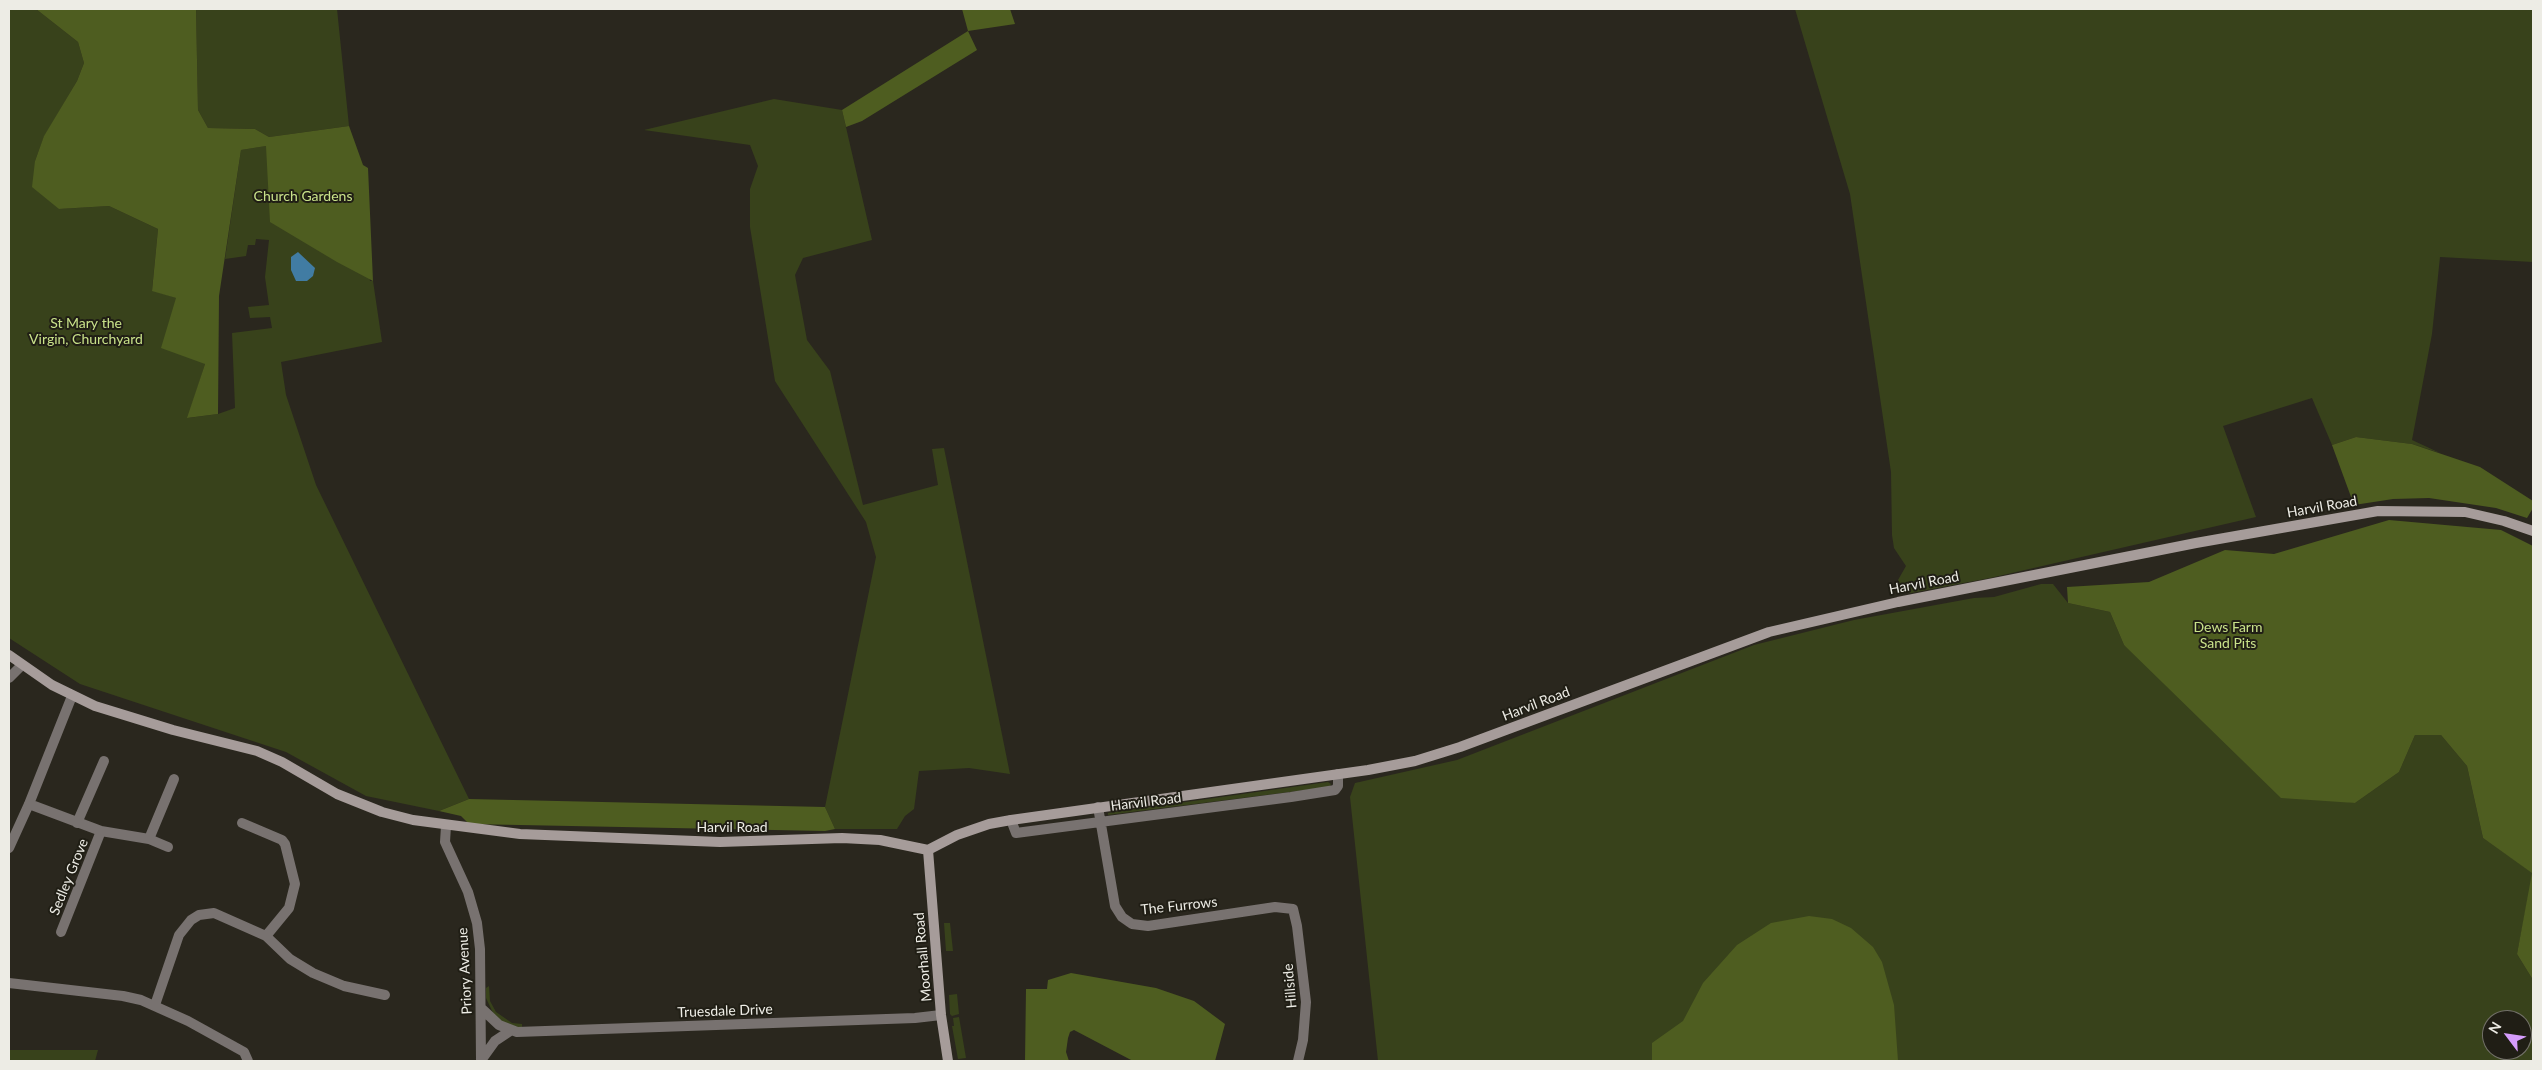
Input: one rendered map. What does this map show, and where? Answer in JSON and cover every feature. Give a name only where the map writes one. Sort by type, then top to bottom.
[{"type":"street","name":"Harvil Road","points":[[9,655],[72,696],[124,716],[257,751],[360,804],[413,820],[446,826],[520,834],[718,842],[852,838],[880,840],[928,850],[957,835],[1011,820],[1338,774],[1415,761],[1460,747],[1770,632],[1908,600],[2196,543],[2378,511],[2464,512],[2533,530]]},
{"type":"street","points":[[9,678],[22,665]]},
{"type":"street","points":[[9,848],[29,804],[72,696]]},
{"type":"street","name":"Sedley Grove","points":[[77,823],[104,761]]},
{"type":"street","name":"Harvil Road","points":[[1011,820],[1016,833],[1331,792],[1338,786],[1338,774]]},
{"type":"street","points":[[149,839],[174,779]]},
{"type":"street","name":"Sedley Grove","points":[[29,804],[101,831],[149,839],[168,847]]},
{"type":"street","name":"The Furrows","points":[[1098,807],[1115,906],[1122,917],[1132,924],[1148,926],[1275,907],[1293,909]]},
{"type":"street","points":[[242,823],[282,840],[285,844],[295,884],[289,908],[266,936]]},
{"type":"street","name":"Priory Avenue","points":[[446,826],[446,842],[468,892],[477,923],[481,1008],[481,1060]]},
{"type":"street","name":"Sedley Grove","points":[[61,932],[101,831]]},
{"type":"street","name":"Moorhall Road","points":[[928,850],[942,1015],[948,1061]]},
{"type":"street","name":"Hillside","points":[[1293,909],[1297,926],[1306,1002],[1303,1040],[1298,1061]]},
{"type":"street","points":[[155,1005],[179,935],[191,920],[214,913],[266,936],[290,959],[313,973],[344,986],[385,995]]},
{"type":"street","points":[[9,984],[123,996],[155,1005],[244,1052],[248,1061]]},
{"type":"street","points":[[481,1008],[499,1025],[510,1031],[495,1041],[481,1060]]},
{"type":"street","name":"Truesdale Drive","points":[[510,1031],[876,1020],[942,1015]]},
{"type":"green space","points":[[9,9],[36,9],[78,42],[84,63],[77,81],[44,137],[35,161],[59,209],[109,206],[158,229],[152,290],[176,298],[205,364],[188,418],[218,414],[235,408],[232,333],[272,328],[270,317],[250,318],[248,307],[269,305],[265,277],[269,240],[256,239],[255,245],[248,245],[246,256],[225,259],[241,150],[351,132],[370,281],[373,281],[382,342],[281,362],[286,395],[316,485],[469,799],[439,811],[366,796],[286,752],[80,684],[9,638]]},
{"type":"green space","name":"Church Gardens","points":[[36,9],[196,9],[198,110],[208,128],[255,129],[269,137],[349,126],[363,165],[368,168],[373,281],[270,222],[266,146],[241,150],[219,296],[218,414],[187,418],[205,364],[161,348],[176,298],[152,291],[158,229],[109,206],[59,209],[32,187],[35,161],[44,136],[77,81],[84,63],[78,42]]},
{"type":"green space","points":[[196,9],[337,9],[349,126],[269,137],[255,129],[208,128],[198,110]]},
{"type":"green space","points":[[962,9],[1010,9],[1015,24],[968,31]]},
{"type":"green space","points":[[1795,9],[2533,9],[2533,262],[2440,257],[2432,334],[2412,440],[2440,453],[2412,444],[2356,437],[2332,445],[2312,398],[2223,426],[2256,517],[1990,578],[1911,593],[1901,590],[1898,580],[1906,566],[1894,548],[1892,535],[1891,472],[1850,194]]},
{"type":"green space","points":[[968,31],[977,50],[862,121],[846,127],[842,110]]},
{"type":"green space","points":[[774,99],[842,110],[872,240],[803,258],[795,275],[807,340],[830,371],[863,505],[938,485],[932,449],[944,448],[1010,774],[969,768],[919,771],[914,809],[905,816],[897,829],[835,829],[825,807],[876,557],[866,522],[775,381],[750,227],[750,189],[758,166],[750,145],[644,130]]},
{"type":"green space","points":[[2356,437],[2412,444],[2480,467],[2533,501],[2533,508],[2527,518],[2496,508],[2429,498],[2393,499],[2354,505],[2332,445]]},
{"type":"green space","name":"Dews Farm Sand Pits","points":[[2389,520],[2501,530],[2533,546],[2533,980],[2517,954],[2532,873],[2483,838],[2467,766],[2441,735],[2415,735],[2399,772],[2355,803],[2281,798],[2124,645],[2110,612],[2068,603],[2067,587],[2149,582],[2225,550],[2274,554]]},
{"type":"green space","points":[[2041,584],[2053,584],[2068,603],[2110,612],[2124,645],[2340,801],[2355,803],[2399,772],[2415,735],[2441,735],[2467,766],[2483,838],[2533,873],[2517,954],[2533,980],[2533,1061],[1378,1061],[1350,797],[1355,783],[1457,760],[1754,645],[1854,620],[1974,598],[1994,597]]},
{"type":"green space","points":[[1328,782],[1331,784],[1329,787],[1108,815],[1108,813]]},
{"type":"green space","points":[[469,799],[825,807],[835,829],[825,831],[469,824],[461,816],[439,811]]},
{"type":"green space","points":[[1809,916],[1832,919],[1851,928],[1873,947],[1882,962],[1894,1005],[1898,1061],[1652,1061],[1652,1043],[1683,1021],[1703,983],[1737,945],[1771,923]]},
{"type":"green space","points":[[944,923],[950,923],[953,951],[946,951]]},
{"type":"green space","points":[[1071,973],[1156,988],[1194,1001],[1225,1024],[1215,1061],[1133,1061],[1074,1030],[1070,1032],[1068,1038],[1066,1052],[1069,1061],[1025,1061],[1026,989],[1047,989],[1048,980]]},
{"type":"green space","points":[[489,986],[490,1001],[496,1012],[512,1023],[522,1024],[522,1028],[505,1024],[494,1015],[486,998],[486,988]]},
{"type":"green space","points":[[957,994],[959,1014],[952,1016],[950,1014],[949,995]]},
{"type":"green space","points":[[959,1017],[966,1058],[958,1059],[952,1026],[954,1026],[953,1018]]},
{"type":"green space","points":[[9,1050],[98,1050],[95,1061],[9,1061]]},
{"type":"water","points":[[298,252],[315,268],[313,276],[307,281],[296,281],[291,270],[291,257]]},
{"type":"park label","name":"St Mary the Virgin, Churchyard","points":[[86,332]]}]
